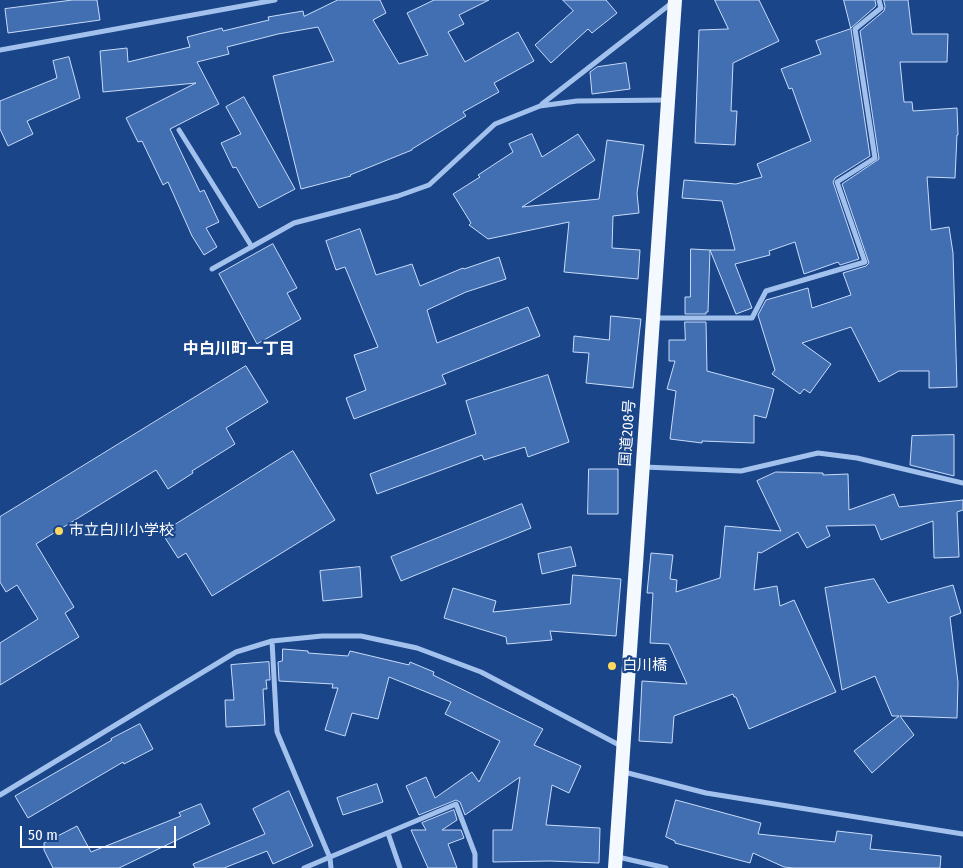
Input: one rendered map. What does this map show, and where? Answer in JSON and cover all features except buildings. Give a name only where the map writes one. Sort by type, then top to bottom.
[{"type":"highway","name":"国道208号","points":[[616,862],[675,0]]},
{"type":"street","points":[[0,50],[275,0]]},
{"type":"street","points":[[540,106],[675,0]]},
{"type":"street","points":[[653,318],[752,318],[766,291],[865,262],[837,182],[875,158],[855,29],[881,8],[879,0]]},
{"type":"street","points":[[212,269],[294,224],[398,196],[429,185],[495,124],[540,106],[577,101],[668,100]]},
{"type":"street","points":[[179,130],[252,247]]},
{"type":"street","points":[[642,467],[741,471],[818,453],[857,458],[963,483]]},
{"type":"street","points":[[0,795],[236,652],[272,641],[322,636],[361,636],[417,648],[481,672],[623,747]]},
{"type":"street","points":[[272,641],[277,732],[330,858],[331,868]]},
{"type":"street","points":[[623,772],[706,793],[963,834]]},
{"type":"street","points":[[304,868],[456,804],[475,854],[475,868]]},
{"type":"street","points":[[388,833],[400,868]]},
{"type":"street","points":[[616,862],[666,868]]},
{"type":"place","name":"市立白川小学校","points":[[59,531]]},
{"type":"place","name":"白川橋","points":[[612,666]]},
{"type":"district","name":"中白川町一丁目","points":[[239,350]]}]
